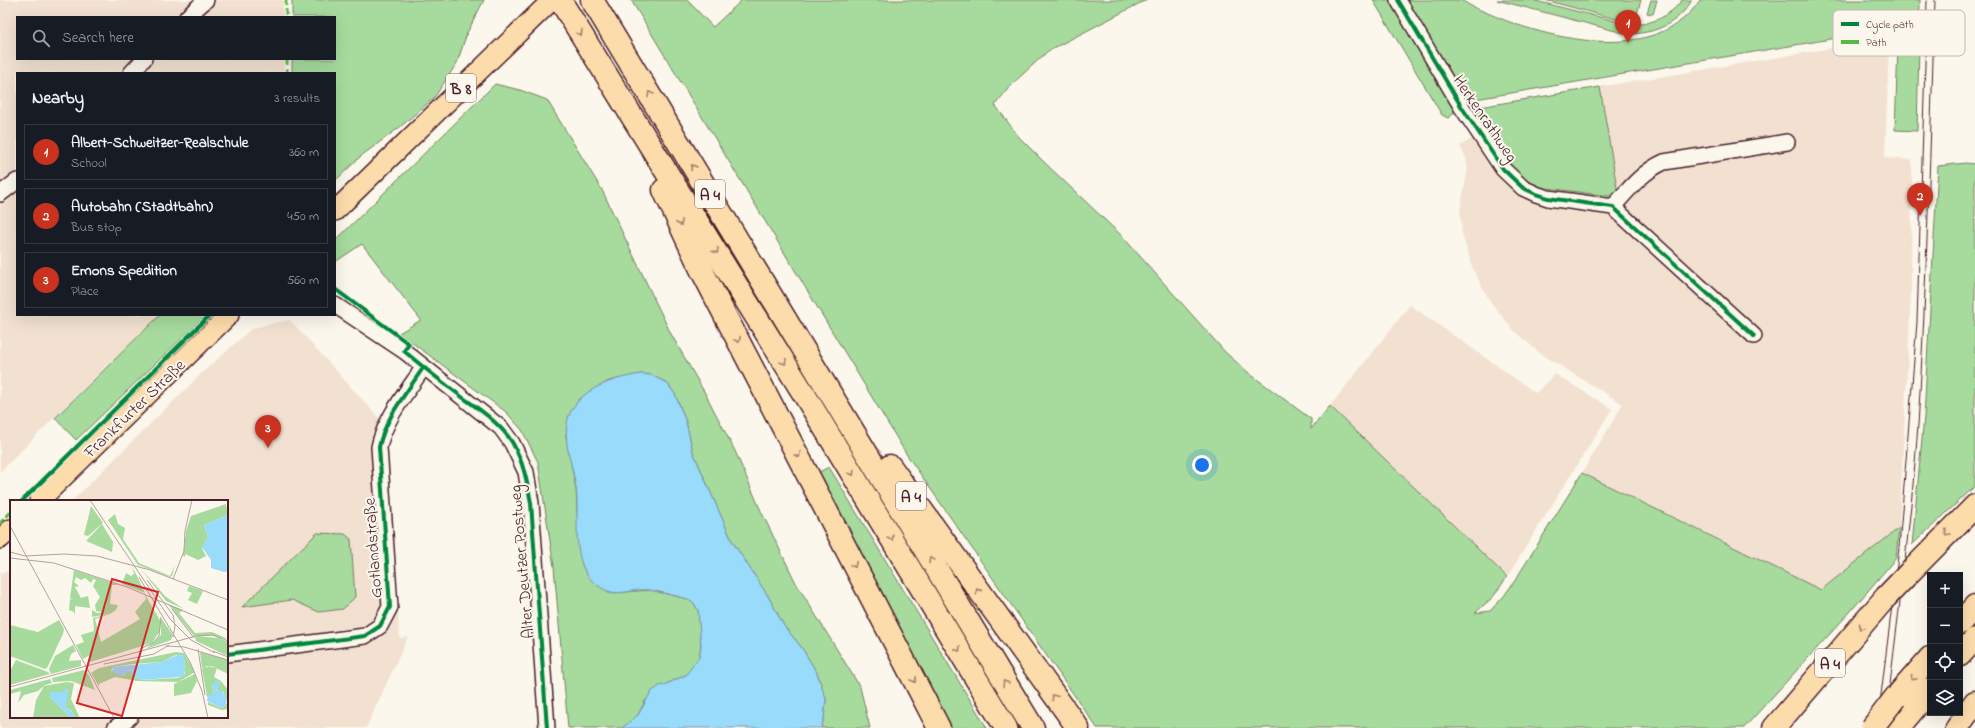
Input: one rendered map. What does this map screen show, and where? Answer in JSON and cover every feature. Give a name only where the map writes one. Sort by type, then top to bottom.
[{"type":"highway","name":"A 4","points":[[560,0],[621,100],[701,269],[939,728]]},
{"type":"highway","name":"A 4","points":[[592,0],[749,260],[868,435],[1078,728]]},
{"type":"highway","points":[[621,100],[808,399],[1006,728]]},
{"type":"highway","points":[[749,260],[1033,728]]},
{"type":"highway","name":"A 4","points":[[1774,728],[1886,598],[1975,506]]},
{"type":"highway","points":[[1963,620],[1975,606]]},
{"type":"highway","points":[[1963,652],[1975,639]]},
{"type":"highway","points":[[1872,728],[1927,662]]},
{"type":"highway","points":[[1898,728],[1927,694]]},
{"type":"highway","points":[[1956,728],[1975,702]]},
{"type":"main road","name":"B 8","points":[[336,210],[552,0]]},
{"type":"main road","name":"Frankfurter Straße","points":[[40,500],[229,316]]},
{"type":"main road","points":[[0,540],[10,530]]},
{"type":"street","points":[[188,16],[206,0]]},
{"type":"street","name":"Herkenrathweg","points":[[1398,0],[1461,106],[1503,169],[1523,188],[1536,194],[1548,198],[1613,207]]},
{"type":"street","points":[[132,72],[143,60]]},
{"type":"street","points":[[1754,336],[1613,207],[1638,178],[1648,170],[1664,162],[1787,142]]},
{"type":"street","points":[[0,194],[16,182]]},
{"type":"street","name":"Alter Deutzer Postweg","points":[[336,306],[404,351],[423,368],[501,428],[512,442],[526,472],[531,503],[547,728]]},
{"type":"street","name":"Gotlandstraße","points":[[228,654],[365,636],[373,633],[380,626],[390,607],[379,447],[382,433],[387,423],[423,368]]},
{"type":"street","points":[[115,728],[129,718]]},
{"type":"shaded area","points":[[0,0],[283,0],[283,16],[16,16],[16,60],[284,60],[284,72],[16,72],[16,316],[159,316],[98,374],[0,472]]},
{"type":"shaded area","points":[[1833,48],[1833,56],[1889,56],[1885,158],[1912,160],[1911,298],[1899,528],[1821,590],[1582,473],[1623,404],[1541,354],[1514,331],[1489,300],[1473,269],[1462,234],[1460,210],[1468,169],[1466,158],[1460,146],[1473,138],[1472,108]]},
{"type":"shaded area","points":[[1410,305],[1536,393],[1555,374],[1612,409],[1507,577],[1330,406]]},
{"type":"shaded area","points":[[290,320],[379,418],[400,638],[408,637],[366,728],[0,728],[0,573],[6,572],[10,568],[10,718],[228,718],[228,500],[73,500],[202,373],[250,330],[264,325]]},
{"type":"green space","points":[[292,0],[484,0],[467,33],[457,63],[434,98],[400,127],[361,156],[336,180],[336,72],[292,72],[292,60],[336,60],[336,16],[292,16]]},
{"type":"green space","points":[[631,0],[687,0],[713,27],[742,0],[1146,0],[1048,51],[1011,85],[995,105],[1019,137],[1122,236],[1226,353],[1250,374],[1311,419],[1311,429],[1330,406],[1507,577],[1493,597],[1475,613],[1490,611],[1504,596],[1582,473],[1821,590],[1899,528],[1896,558],[1850,612],[1744,728],[1097,728],[907,455]]},
{"type":"green space","points":[[1373,0],[1394,0],[1455,108],[1453,114],[1448,118],[1442,115]]},
{"type":"green space","points":[[1405,0],[1460,0],[1507,21],[1541,32],[1591,41],[1616,41],[1641,38],[1664,31],[1684,19],[1700,0],[1920,0],[1920,10],[1833,10],[1833,39],[1464,101]]},
{"type":"green space","points":[[1497,0],[1532,0],[1631,25],[1653,21],[1672,11],[1682,0],[1692,0],[1680,15],[1664,26],[1647,32],[1627,34]]},
{"type":"green space","points":[[1545,0],[1641,0],[1634,24]]},
{"type":"green space","points":[[1651,0],[1657,0],[1653,14],[1647,13]]},
{"type":"green space","points":[[1898,56],[1919,56],[1917,131],[1895,130]]},
{"type":"green space","points":[[495,84],[520,90],[547,100],[602,190],[671,334],[706,395],[735,451],[761,511],[796,583],[860,687],[870,728],[821,728],[824,718],[826,699],[817,673],[802,648],[784,626],[768,596],[732,541],[693,452],[686,422],[675,394],[667,383],[651,375],[641,374],[609,381],[579,399],[569,416],[566,436],[576,489],[579,547],[582,564],[586,573],[610,593],[650,590],[688,599],[693,602],[698,610],[701,629],[701,646],[699,657],[692,669],[686,675],[662,686],[645,701],[638,715],[633,721],[622,728],[568,728],[554,567],[538,462],[522,430],[506,412],[399,333],[421,320],[362,244],[336,261],[336,240]]},
{"type":"green space","points":[[1600,87],[1617,188],[1614,194],[1609,196],[1532,186],[1505,163],[1472,114],[1473,108]]},
{"type":"green space","points":[[1966,163],[1975,164],[1975,486],[1912,545],[1924,417],[1938,166]]},
{"type":"green space","points":[[159,316],[205,316],[76,440],[55,418]]},
{"type":"green space","points":[[829,467],[987,728],[950,728],[819,472]]},
{"type":"green space","points":[[317,533],[345,534],[351,539],[355,597],[343,609],[319,612],[292,600],[242,607]]},
{"type":"water","points":[[641,374],[651,375],[667,383],[675,394],[686,422],[693,452],[732,541],[768,596],[784,626],[802,648],[817,673],[826,699],[824,718],[821,728],[622,728],[638,715],[651,692],[661,685],[662,686],[686,675],[699,657],[701,646],[698,610],[693,602],[688,599],[649,590],[617,593],[604,589],[597,585],[588,576],[582,566],[579,553],[576,488],[568,450],[566,430],[571,411],[584,396],[601,385],[621,378]]},
{"type":"tram line","points":[[1927,0],[1927,10]]},
{"type":"tram line","points":[[1935,0],[1935,10]]},
{"type":"tram line","points":[[1877,728],[1899,548],[1917,322],[1925,56]]},
{"type":"tram line","points":[[1885,728],[1907,539],[1918,425],[1926,266],[1933,56]]},
{"type":"marked path","points":[[286,0],[286,16]]},
{"type":"marked path","points":[[287,60],[287,72]]},
{"type":"marked path","points":[[0,523],[10,513]]},
{"type":"cycle path","points":[[1398,0],[1461,106],[1503,169],[1523,188],[1548,198],[1613,207],[1754,336]]},
{"type":"cycle path","points":[[336,290],[409,344],[404,351],[496,423],[507,435],[516,449],[524,471],[531,503],[547,728]]},
{"type":"cycle path","points":[[23,500],[209,316]]},
{"type":"cycle path","points":[[228,654],[365,636],[380,626],[390,607],[379,447],[391,416],[423,368]]},
{"type":"place","name":"Albert-Schweitzer-Realschule","points":[[1628,43]]},
{"type":"place","name":"Autobahn (Stadtbahn)","points":[[1920,216]]},
{"type":"place","name":"Emons Spedition","points":[[268,448]]}]
